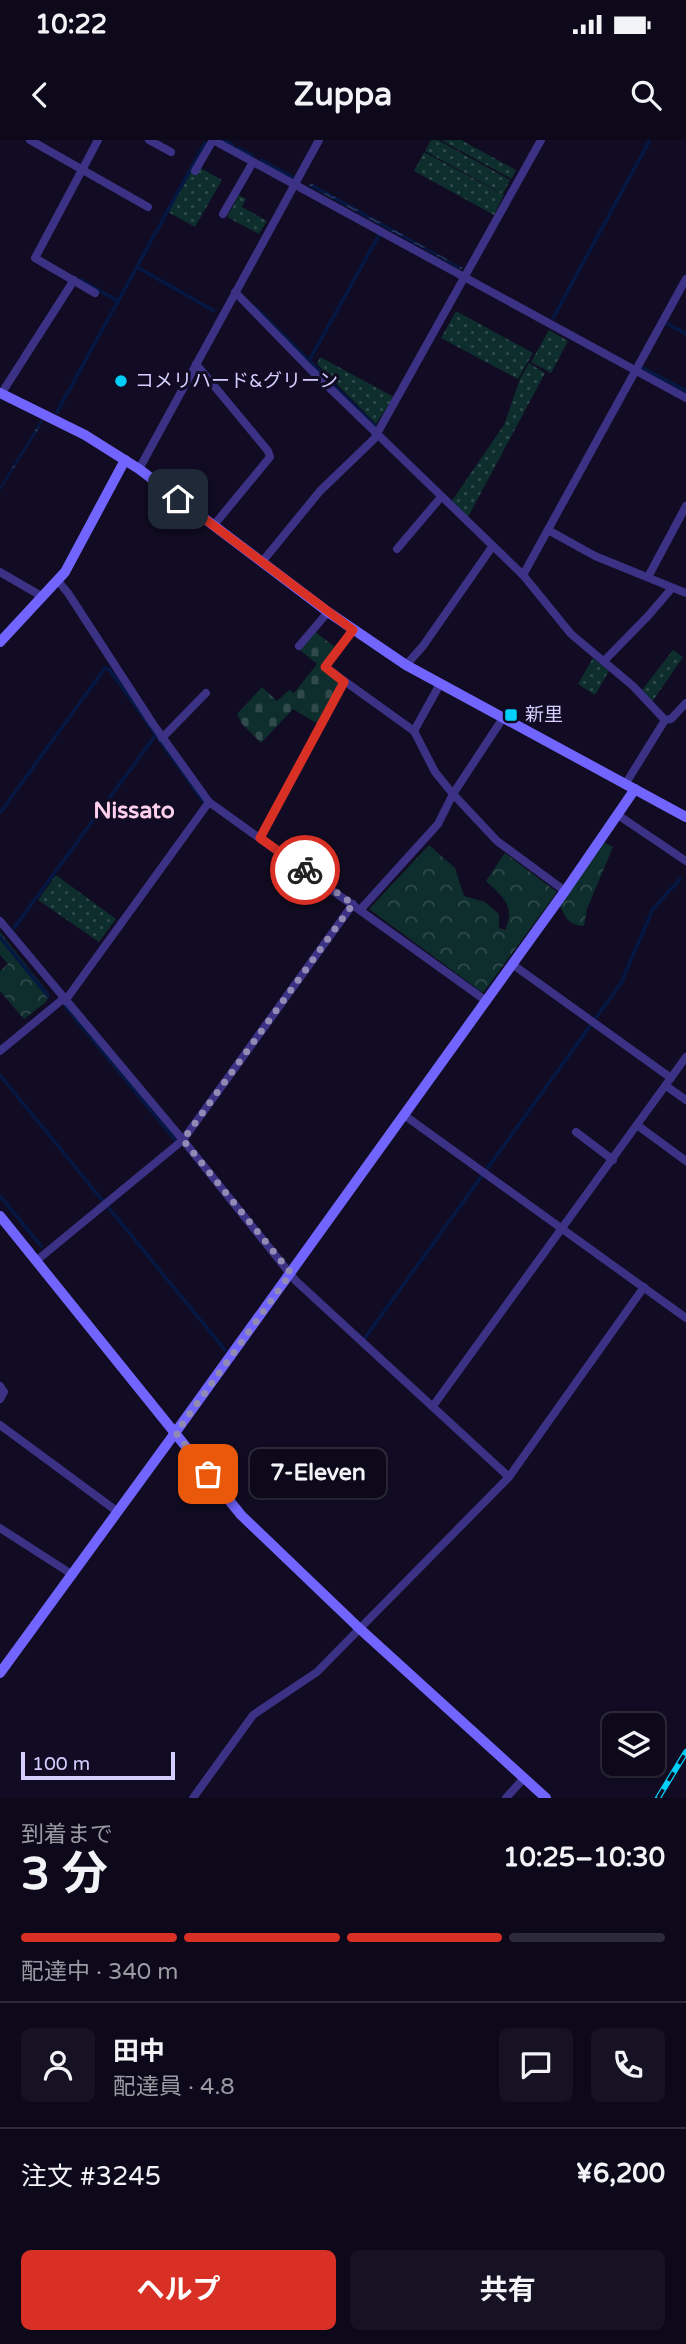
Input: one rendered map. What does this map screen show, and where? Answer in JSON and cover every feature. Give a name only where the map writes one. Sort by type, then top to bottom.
[{"type":"street","points":[[30,140],[148,207]]},
{"type":"street","points":[[95,293],[35,258],[99,140]]},
{"type":"street","points":[[149,140],[171,152]]},
{"type":"street","points":[[195,171],[213,140],[686,398]]},
{"type":"street","points":[[139,469],[319,140]]},
{"type":"street","points":[[262,562],[320,491],[377,434],[541,140]]},
{"type":"street","points":[[223,214],[253,162]]},
{"type":"street","points":[[523,575],[686,279]]},
{"type":"street","points":[[74,281],[0,394],[85,435],[139,469],[328,612],[406,665],[686,817]]},
{"type":"street","points":[[234,292],[523,575],[571,634],[633,686],[665,720]]},
{"type":"street","points":[[196,364],[268,451],[270,457],[214,525]]},
{"type":"street","points":[[0,642],[58,581],[125,460]]},
{"type":"street","points":[[397,549],[441,497]]},
{"type":"street","points":[[648,577],[686,506]]},
{"type":"street","points":[[548,530],[595,556],[686,593]]},
{"type":"street","points":[[406,665],[423,646],[492,547]]},
{"type":"street","points":[[0,572],[43,597]]},
{"type":"street","points":[[58,581],[162,738],[209,802],[485,1000]]},
{"type":"street","points":[[604,661],[672,588]]},
{"type":"street","points":[[299,646],[328,612]]},
{"type":"street","points":[[353,630],[325,667],[414,731],[435,772],[497,841],[565,891]]},
{"type":"street","points":[[260,838],[344,682]]},
{"type":"street","points":[[414,731],[440,684]]},
{"type":"street","points":[[162,738],[206,693]]},
{"type":"street","points":[[665,720],[671,719],[686,703]]},
{"type":"street","points":[[36,1261],[183,1140],[357,907],[438,824],[453,794],[503,718]]},
{"type":"street","points":[[0,1673],[176,1433],[565,891],[618,815],[665,720]]},
{"type":"street","points":[[0,1051],[64,1000],[209,802]]},
{"type":"street","points":[[618,815],[686,860]]},
{"type":"street","points":[[0,921],[183,1140],[296,1281],[509,1476]]},
{"type":"street","points":[[512,964],[668,1082],[686,1100]]},
{"type":"street","points":[[433,1406],[686,1057]]},
{"type":"street","points":[[404,1115],[686,1318]]},
{"type":"street","points":[[637,1125],[686,1161]]},
{"type":"street","points":[[576,1132],[613,1160]]},
{"type":"street","points":[[0,1216],[240,1515],[359,1628],[546,1798]]},
{"type":"street","points":[[193,1798],[253,1715],[317,1672],[509,1476],[644,1287]]},
{"type":"street","points":[[0,1386],[4,1392],[0,1399]]},
{"type":"street","points":[[0,1425],[118,1512]]},
{"type":"street","points":[[0,1528],[73,1575]]},
{"type":"street","points":[[506,1798],[524,1778]]},
{"type":"green space","points":[[431,140],[438,140],[510,180],[503,194],[425,151]]},
{"type":"green space","points":[[441,140],[461,140],[516,170],[512,179]]},
{"type":"green space","points":[[424,152],[504,195],[494,215],[414,171]]},
{"type":"green space","points":[[195,165],[222,180],[195,227],[168,212]]},
{"type":"green space","points":[[239,195],[246,199],[242,207],[267,221],[259,234],[227,217]]},
{"type":"green space","points":[[456,311],[533,353],[518,379],[441,338]]},
{"type":"green space","points":[[549,330],[568,341],[551,373],[531,362]]},
{"type":"green space","points":[[320,357],[394,397],[376,424],[317,364]]},
{"type":"green space","points":[[529,363],[545,373],[468,517],[451,502],[504,425],[520,379]]},
{"type":"green space","points":[[314,631],[335,647],[320,666],[339,684],[318,724],[293,709],[261,743],[242,724],[237,714],[262,687],[277,701],[289,690],[294,693],[317,664],[300,650]]},
{"type":"green space","points":[[673,650],[683,657],[652,702],[642,690]]},
{"type":"green space","points":[[593,658],[609,671],[595,695],[578,684]]},
{"type":"green space","points":[[604,842],[613,847],[587,909],[584,926],[571,923],[560,906]]},
{"type":"green space","points":[[429,845],[455,868],[464,896],[485,902],[499,914],[499,928],[505,930],[508,908],[502,897],[486,881],[505,853],[557,892],[483,993],[369,909]]},
{"type":"green space","points":[[56,875],[116,919],[99,942],[38,900]]},
{"type":"green space","points":[[0,932],[49,994],[46,1002],[24,1019],[0,991],[0,971],[8,964],[0,955]]},
{"type":"water","points":[[311,183],[463,268],[462,270],[309,186]]},
{"type":"water","points":[[41,420],[43,422],[0,491],[0,487]]},
{"type":"waterway","points":[[224,140],[233,145]]},
{"type":"waterway","points":[[553,318],[650,140]]},
{"type":"waterway","points":[[57,412],[205,143]]},
{"type":"waterway","points":[[238,148],[253,156]]},
{"type":"waterway","points":[[261,160],[292,177]]},
{"type":"waterway","points":[[309,361],[379,235]]},
{"type":"waterway","points":[[137,267],[214,311]]},
{"type":"waterway","points":[[81,280],[118,301]]},
{"type":"waterway","points":[[255,307],[375,426]]},
{"type":"waterway","points":[[668,324],[686,334]]},
{"type":"waterway","points":[[643,368],[686,391]]},
{"type":"waterway","points":[[0,813],[105,668],[109,669],[203,801]]},
{"type":"waterway","points":[[14,928],[155,736]]},
{"type":"waterway","points":[[365,1338],[621,983],[653,909],[680,879]]},
{"type":"waterway","points":[[0,937],[48,996]]},
{"type":"waterway","points":[[65,1006],[176,1141]]},
{"type":"waterway","points":[[0,1075],[103,1201]]},
{"type":"waterway","points":[[0,1196],[41,1246]]},
{"type":"waterway","points":[[108,1207],[225,1350]]},
{"type":"railway","points":[[658,1798],[686,1752]]},
{"type":"way so far","points":[[208,1474],[176,1433],[291,1273],[183,1140],[353,904],[305,870]]},
{"type":"place","name":"コメリハード&グリーン","points":[[121,381]]},
{"type":"place","name":"新里","points":[[511,715]]},
{"type":"place","name":"7-Eleven","points":[[208,1474]]},
{"type":"district","name":"Nissato","points":[[134,811]]},
{"type":"route","points":[[178,499],[353,630],[325,667],[344,682],[260,838],[305,870]]}]
